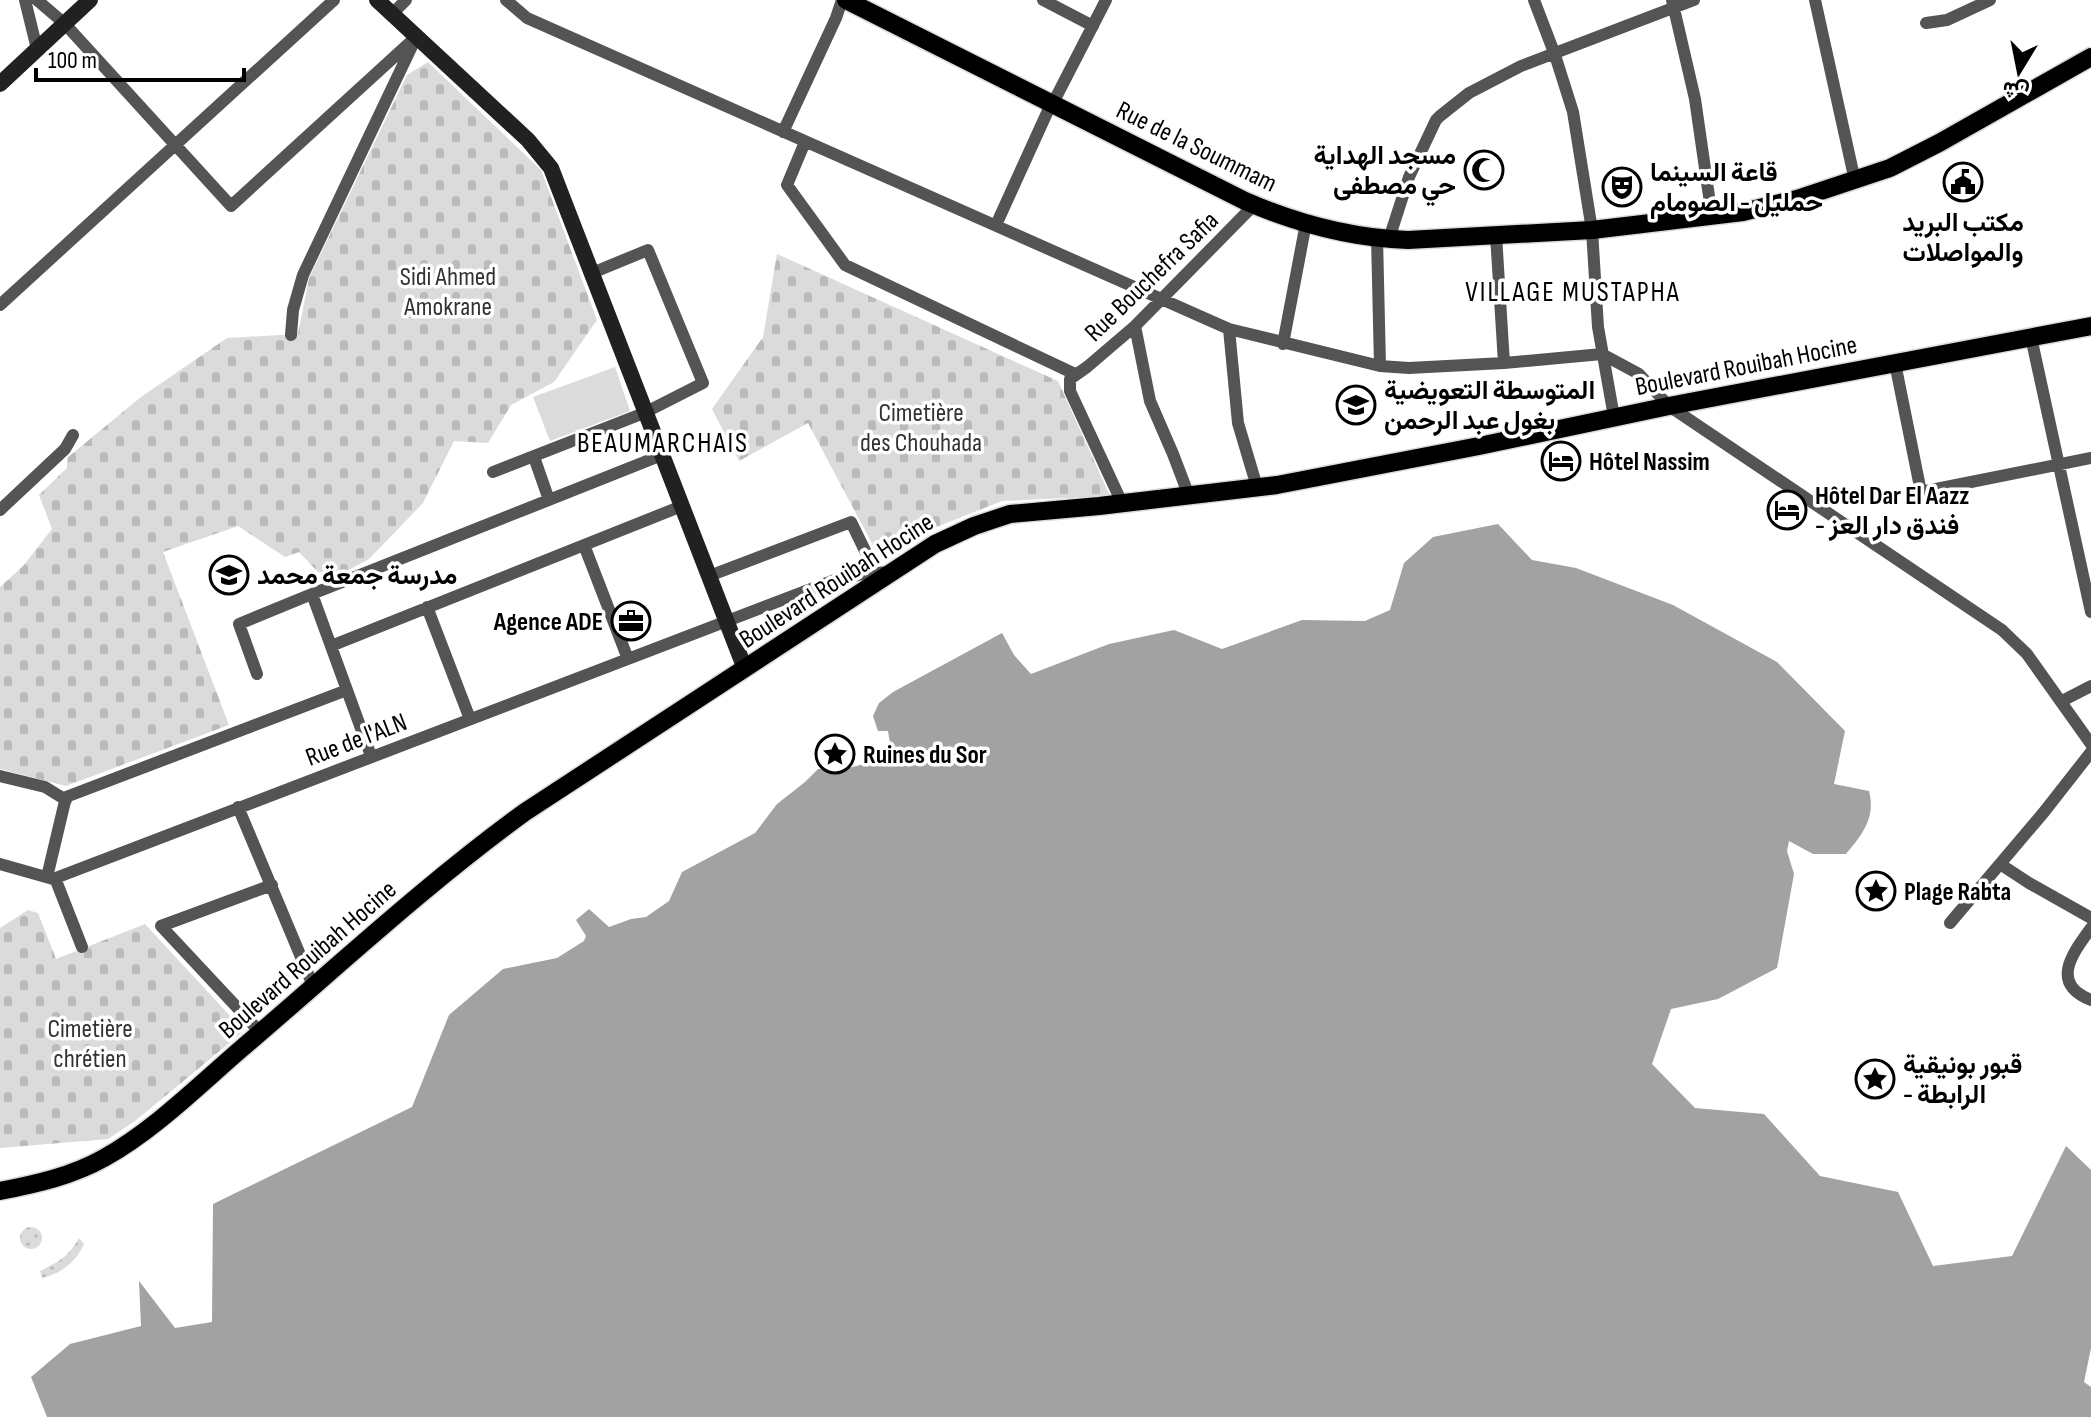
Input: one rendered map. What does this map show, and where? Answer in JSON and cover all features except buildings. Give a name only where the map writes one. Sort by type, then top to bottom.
[{"type":"main road","points":[[0,84],[90,0]]},
{"type":"main road","points":[[377,0],[528,140],[551,168],[745,669]]},
{"type":"main road","name":"Rue de la Soummam","points":[[844,0],[1254,205],[1306,223],[1345,232],[1408,240],[1592,230],[1712,217],[1797,199],[1890,168],[2091,57]]},
{"type":"main road","name":"Boulevard Rouibah Hocine","points":[[0,1191],[63,1176],[103,1159],[127,1144],[314,988],[472,850],[596,764],[745,669],[882,573],[974,526],[1010,514],[1257,487],[2091,326]]},
{"type":"street","points":[[25,0],[37,49]]},
{"type":"street","points":[[37,0],[65,24],[231,206],[416,37]]},
{"type":"street","points":[[0,305],[334,0]]},
{"type":"street","points":[[392,14],[406,0]]},
{"type":"street","points":[[506,0],[527,18],[1229,329],[1380,366],[1409,368],[1602,354],[1639,374],[1669,406],[2002,630],[2027,654],[2091,744]]},
{"type":"street","points":[[783,132],[844,0]]},
{"type":"street","points":[[1043,0],[1093,26]]},
{"type":"street","points":[[996,225],[1052,104],[1106,0]]},
{"type":"street","points":[[1534,0],[1573,112],[1592,230],[1598,327],[1614,417]]},
{"type":"street","points":[[1380,366],[1383,238],[1436,120],[1477,88],[1521,66],[1555,55],[1672,4],[1694,0]]},
{"type":"street","points":[[1815,0],[1855,181]]},
{"type":"street","points":[[1926,23],[1947,20],[1990,0]]},
{"type":"street","points":[[1672,4],[1695,99],[1712,217]]},
{"type":"street","points":[[291,335],[293,310],[303,275],[416,37]]},
{"type":"street","points":[[805,142],[787,185],[845,265],[1075,374],[1069,381],[1070,391],[1122,503]]},
{"type":"street","name":"Rue Bouchefra Safia","points":[[1075,374],[1135,326],[1254,205]]},
{"type":"street","points":[[1283,344],[1306,223]]},
{"type":"street","points":[[1496,235],[1504,363]]},
{"type":"street","points":[[493,472],[644,413],[703,383],[648,250],[592,273]]},
{"type":"street","points":[[1135,326],[1150,401],[1189,496]]},
{"type":"street","points":[[1229,329],[1238,423],[1257,487]]},
{"type":"street","points":[[2031,337],[2091,612]]},
{"type":"street","points":[[1895,363],[1921,492],[2091,458]]},
{"type":"street","points":[[0,510],[65,449],[73,435]]},
{"type":"street","points":[[257,674],[239,624],[662,455]]},
{"type":"street","points":[[534,457],[549,500]]},
{"type":"street","points":[[331,646],[682,506]]},
{"type":"street","points":[[709,576],[851,522],[872,565],[882,573]]},
{"type":"street","points":[[584,545],[628,659]]},
{"type":"street","name":"Rue de l'ALN","points":[[51,878],[837,579],[882,573]]},
{"type":"street","points":[[312,594],[371,756]]},
{"type":"street","points":[[427,607],[470,719]]},
{"type":"street","points":[[2062,701],[2091,686]]},
{"type":"street","points":[[82,947],[51,878],[66,797],[347,690]]},
{"type":"street","points":[[1950,923],[2091,752]]},
{"type":"street","points":[[0,776],[45,787],[66,800]]},
{"type":"street","points":[[238,807],[314,988]]},
{"type":"street","points":[[0,864],[51,878]]},
{"type":"street","points":[[2000,864],[2091,918]]},
{"type":"street","points":[[261,1033],[161,926],[272,885]]},
{"type":"street","points":[[2091,928],[2073,953],[2068,974],[2076,992],[2091,1000]]},
{"type":"green space","name":"Sidi Ahmed Amokrane","points":[[428,62],[541,170],[597,320],[554,382],[511,405],[488,443],[454,441],[423,503],[369,559],[341,574],[318,572],[299,552],[285,557],[238,526],[163,552],[229,725],[66,786],[0,769],[0,587],[23,566],[52,529],[39,495],[67,468],[67,458],[141,397],[227,338],[298,334],[309,278],[407,75]]},
{"type":"green space","name":"Cimetière des Chouhada","points":[[777,254],[1058,381],[1110,496],[1002,501],[876,551],[808,423],[739,461],[712,409],[763,337]]},
{"type":"green space","points":[[615,367],[630,411],[550,441],[533,397]]},
{"type":"green space","name":"Cimetière chrétien","points":[[28,910],[38,913],[56,959],[145,924],[244,1031],[135,1121],[108,1139],[0,1148],[0,928]]},
{"type":"green space","points":[[31,1227],[39,1230],[42,1238],[39,1246],[31,1249],[23,1246],[20,1238],[23,1230]]},
{"type":"green space","points":[[79,1238],[84,1244],[72,1262],[42,1278],[40,1271],[63,1258]]},
{"type":"shaded area","points":[[1498,524],[1532,560],[1576,568],[1673,605],[1777,662],[1845,731],[1834,784],[1869,791],[1871,810],[1862,833],[1846,854],[1813,854],[1789,841],[1787,851],[1794,874],[1777,968],[1718,999],[1671,1009],[1652,1064],[1695,1108],[1764,1114],[1820,1176],[1898,1192],[1933,1266],[2012,1256],[2066,1146],[2091,1170],[2091,1348],[2084,1382],[2091,1387],[2091,1417],[47,1417],[31,1377],[70,1344],[141,1326],[139,1281],[175,1328],[212,1322],[213,1204],[412,1107],[449,1015],[503,969],[557,958],[584,941],[586,936],[576,920],[589,909],[609,927],[646,917],[669,901],[682,872],[755,833],[777,804],[818,769],[849,768],[874,758],[890,743],[888,731],[878,731],[873,716],[879,703],[893,692],[1002,633],[1014,655],[1031,674],[1109,644],[1174,630],[1222,649],[1302,620],[1365,621],[1390,610],[1404,563],[1433,537]]},
{"type":"place","name":"مسجد الهداية حي مصطفى","points":[[1484,170]]},
{"type":"place","name":"مكتب البريد والمواصلات","points":[[1963,182]]},
{"type":"place","name":"قاعة السينما حمليل - الصومام","points":[[1622,187]]},
{"type":"place","name":"المتوسطة التعويضية بغول عبد الرحمن","points":[[1356,405]]},
{"type":"place","name":"Hôtel Nassim","points":[[1561,461]]},
{"type":"place","name":"Hôtel Dar El Aazz - فندق دار العز","points":[[1787,510]]},
{"type":"place","name":"مدرسة جمعة محمد","points":[[229,575]]},
{"type":"place","name":"Agence ADE","points":[[631,621]]},
{"type":"place","name":"Ruines du Sor","points":[[835,754]]},
{"type":"place","name":"Plage Rabta","points":[[1876,891]]},
{"type":"place","name":"قبور بونيقية - الرابطة","points":[[1875,1079]]},
{"type":"district","name":"VILLAGE MUSTAPHA","points":[[1573,291]]},
{"type":"district","name":"BEAUMARCHAIS","points":[[663,442]]}]
